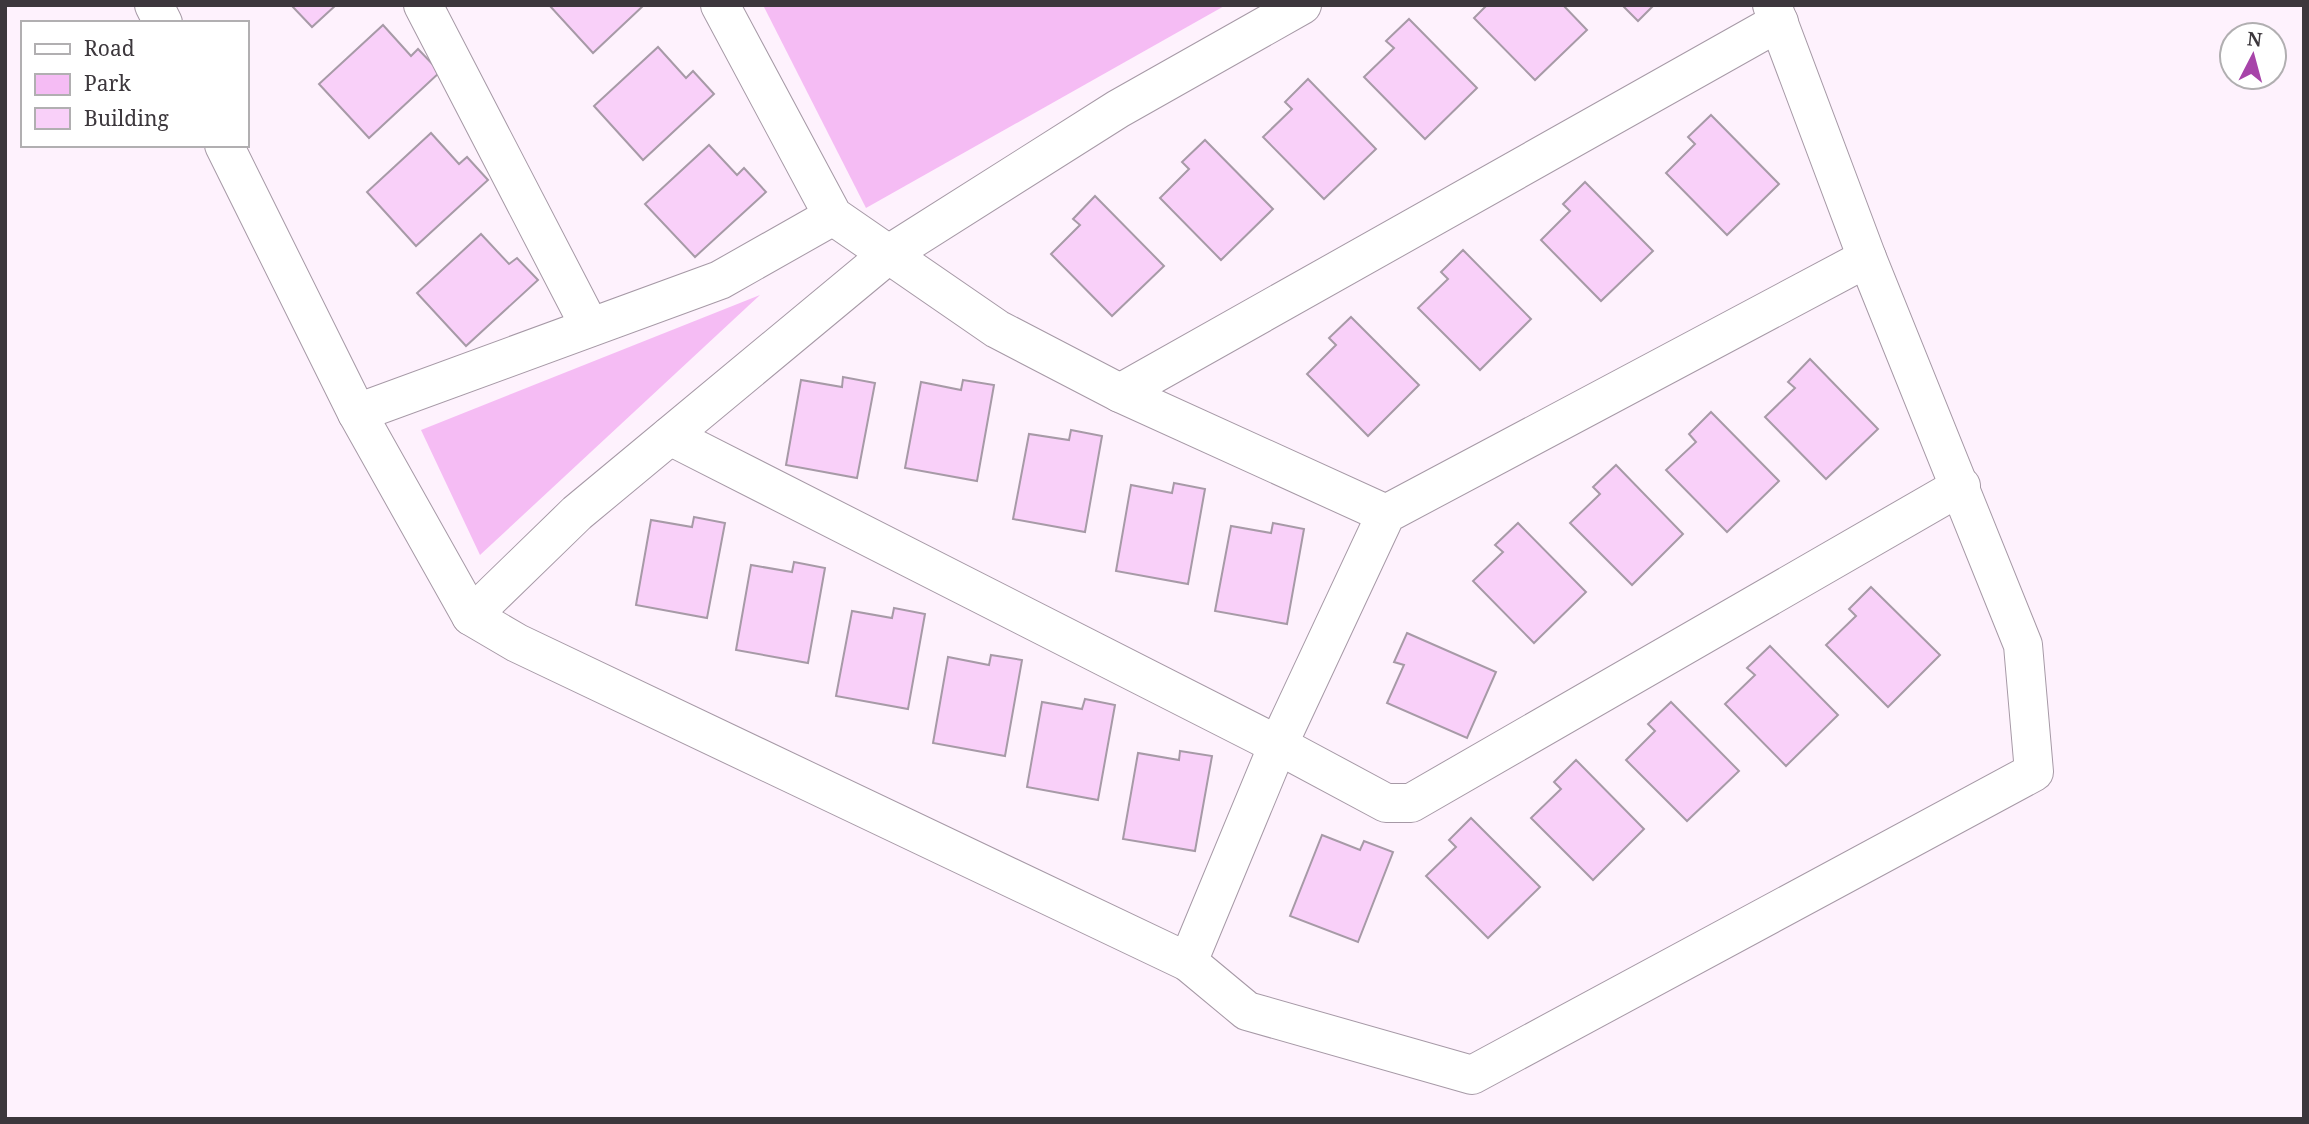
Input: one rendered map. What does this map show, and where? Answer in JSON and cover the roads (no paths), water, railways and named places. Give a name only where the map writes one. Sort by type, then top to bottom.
[{"type":"lane","points":[[154,5],[162,21]]},
{"type":"lane","points":[[423,5],[590,327]]},
{"type":"lane","points":[[720,5],[832,216],[997,328],[1120,393],[1386,514]]},
{"type":"lane","points":[[471,616],[577,513],[889,254],[1118,109],[1302,5]]},
{"type":"lane","points":[[225,147],[357,413],[471,616],[517,643],[1188,962],[1247,1011],[1472,1075],[2034,772],[2023,645],[1867,258],[1776,14],[1120,393]]},
{"type":"lane","points":[[357,413],[720,280],[832,216]]},
{"type":"lane","points":[[1188,962],[1278,745],[1386,514],[1867,258]]},
{"type":"lane","points":[[670,436],[1278,745],[1386,803],[1411,803],[1961,486]]}]
